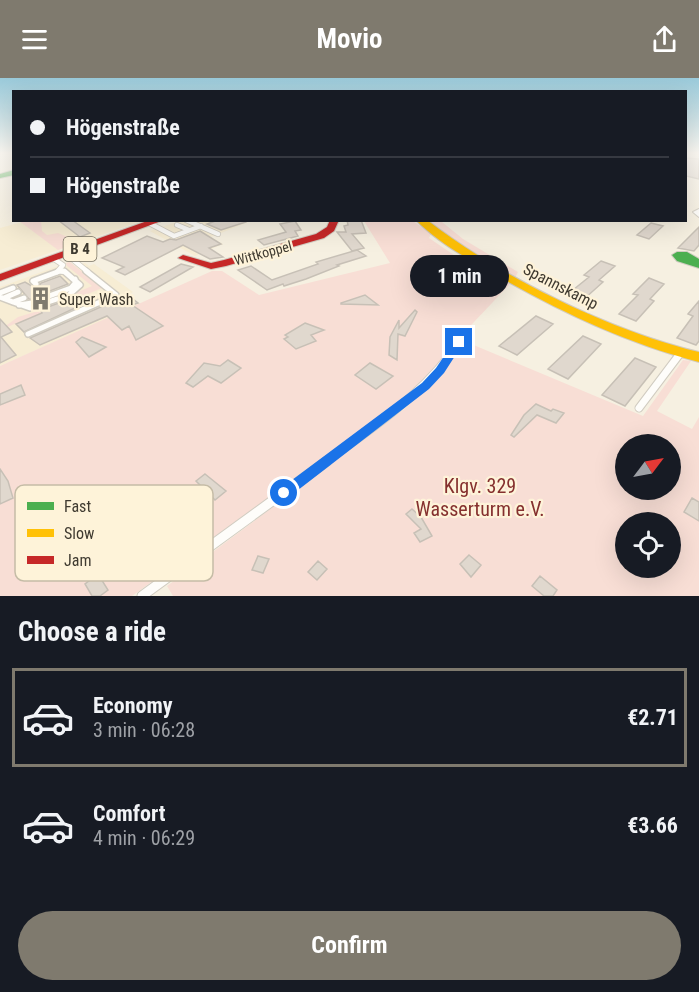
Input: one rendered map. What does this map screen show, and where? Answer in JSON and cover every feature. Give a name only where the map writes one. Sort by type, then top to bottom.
[{"type":"street","name":"B 4","points":[[0,278],[60,261],[156,222]]},
{"type":"street","name":"Wittkoppel","points":[[183,258],[212,266],[226,263],[320,236],[331,229],[334,222]]},
{"type":"street","name":"Spannskamp","points":[[423,222],[479,261],[555,303],[627,336],[699,357]]},
{"type":"lane","points":[[156,222],[174,236],[201,226]]},
{"type":"lane","points":[[191,222],[218,234]]},
{"type":"lane","points":[[177,225],[189,230]]},
{"type":"lane","points":[[60,261],[64,271],[80,285],[70,294]]},
{"type":"lane","points":[[27,283],[35,282],[60,261]]},
{"type":"lane","points":[[28,334],[116,295],[60,261]]},
{"type":"lane","points":[[49,296],[71,288],[75,279]]},
{"type":"lane","points":[[1,296],[16,290]]},
{"type":"lane","points":[[1,296],[30,309],[57,298]]},
{"type":"lane","points":[[15,303],[24,298]]},
{"type":"lane","points":[[15,303],[32,303]]},
{"type":"lane","points":[[213,544],[397,410],[426,386],[459,342]]},
{"type":"lane","points":[[639,408],[680,353]]},
{"type":"lane","points":[[142,596],[163,581]]},
{"type":"shaded area","points":[[22,222],[139,222],[0,270],[0,228]]},
{"type":"shaded area","points":[[176,222],[248,222],[211,237],[223,244],[195,256],[150,231]]},
{"type":"shaded area","points":[[69,262],[75,266],[85,263],[89,266],[94,264],[133,292],[128,295],[140,304],[0,366],[0,287]]},
{"type":"green space","points":[[20,222],[41,222],[42,231],[47,235],[58,233],[80,242],[58,250]]},
{"type":"green space","points":[[365,222],[414,222],[431,234],[429,238],[464,261],[485,274],[510,284],[456,341],[450,339],[436,370],[396,406],[213,538],[213,485],[15,485],[15,581],[153,581],[132,596],[0,596],[0,366],[212,271],[222,271],[259,295],[390,263]]},
{"type":"green space","points":[[427,222],[442,222],[463,239],[518,272],[515,278]]},
{"type":"green space","points":[[70,262],[102,288],[0,330],[18,317],[48,308],[56,301],[92,286],[67,266],[66,263]]},
{"type":"green space","name":"Klgv. 329 Wasserturm e.V.","points":[[464,341],[643,416],[683,360],[691,361],[657,411],[692,429],[699,417],[699,596],[173,596],[167,586],[174,581],[213,581],[213,552],[403,410],[443,373]]},
{"type":"building","points":[[61,222],[75,222],[90,233],[80,237]]},
{"type":"building","points":[[212,222],[246,222],[221,230],[207,224]]},
{"type":"building","points":[[296,222],[301,230],[295,231],[298,236],[264,245],[258,240],[286,232],[280,224]]},
{"type":"building","points":[[347,222],[362,222],[366,233],[352,234],[364,248],[352,251],[337,232],[346,232],[344,226],[348,225]]},
{"type":"building","points":[[651,223],[663,226],[649,239],[637,235]]},
{"type":"building","points":[[699,227],[699,245],[694,251],[678,248]]},
{"type":"building","points":[[200,231],[221,244],[209,248],[223,257],[210,259],[183,245],[125,275],[116,271],[124,267],[102,258],[147,236],[163,242]]},
{"type":"building","points":[[357,250],[366,256],[337,265],[339,266],[306,279],[267,290],[238,270],[251,266],[272,280],[318,264],[316,262]]},
{"type":"building","points":[[601,261],[615,266],[599,280],[603,282],[583,300],[568,294],[589,277],[584,275]]},
{"type":"building","points":[[181,264],[193,267],[150,292],[140,287]]},
{"type":"building","points":[[60,276],[68,284],[47,292],[45,298],[36,301],[29,299],[17,285],[25,282],[37,289],[41,283]]},
{"type":"building","points":[[649,278],[664,284],[650,299],[654,301],[636,321],[619,314],[638,295],[633,294]]},
{"type":"building","points":[[65,295],[70,299],[83,296],[90,301],[24,332],[16,324],[42,313],[40,310],[59,303],[61,297]]},
{"type":"building","points":[[128,295],[138,303],[132,305],[163,326],[136,340],[129,326],[122,330],[107,316],[40,345],[30,338]]},
{"type":"building","points":[[365,295],[378,305],[341,304],[341,303]]},
{"type":"building","points":[[699,301],[699,341],[696,345],[677,338],[693,316],[688,314]]},
{"type":"building","points":[[415,310],[417,312],[405,336],[398,334],[397,360],[389,355],[390,337],[399,320],[399,328]]},
{"type":"building","points":[[536,316],[553,324],[517,355],[499,346]]},
{"type":"building","points":[[0,319],[12,332],[1,337],[16,355],[0,363]]},
{"type":"building","points":[[305,323],[324,330],[311,335],[316,341],[296,349],[284,339],[288,337],[285,335]]},
{"type":"building","points":[[583,336],[601,344],[568,379],[548,369]]},
{"type":"building","points":[[82,337],[106,347],[89,357],[76,342]]},
{"type":"building","points":[[635,358],[656,367],[625,406],[602,395]]},
{"type":"building","points":[[228,360],[241,368],[221,383],[208,376],[193,387],[186,383],[204,363],[220,366]]},
{"type":"building","points":[[370,363],[393,376],[376,389],[355,375]]},
{"type":"building","points":[[21,385],[25,395],[0,405],[0,394]]},
{"type":"building","points":[[536,404],[551,411],[553,409],[564,413],[556,423],[537,415],[514,437],[511,435],[524,415]]},
{"type":"building","points":[[0,469],[8,481],[13,498],[0,504]]},
{"type":"building","points":[[205,474],[226,491],[215,500],[213,485],[200,485],[196,481]]},
{"type":"building","points":[[692,498],[699,502],[699,521],[684,512]]},
{"type":"building","points":[[412,509],[421,517],[432,536],[420,542],[414,533],[421,529],[406,514]]},
{"type":"building","points":[[469,555],[481,565],[471,577],[460,564]]},
{"type":"building","points":[[258,556],[269,559],[263,573],[252,570]]},
{"type":"building","points":[[318,561],[327,569],[317,580],[308,572]]},
{"type":"building","points":[[540,576],[557,590],[553,596],[544,596],[532,586]]},
{"type":"building","points":[[89,581],[102,581],[108,590],[100,596],[92,596],[85,584]]},
{"type":"traffic: fast","points":[[699,264],[687,255],[677,255],[681,259],[699,265]]},
{"type":"traffic: slow","points":[[423,222],[469,254],[564,307],[630,336],[699,357]]},
{"type":"traffic: jam","points":[[0,278],[154,222]]},
{"type":"traffic: jam","points":[[183,258],[211,266],[226,263],[320,236],[331,229],[334,222]]},
{"type":"place","name":"Super Wash","points":[[41,299]]},
{"type":"route","points":[[284,493],[426,386],[459,342]]}]
